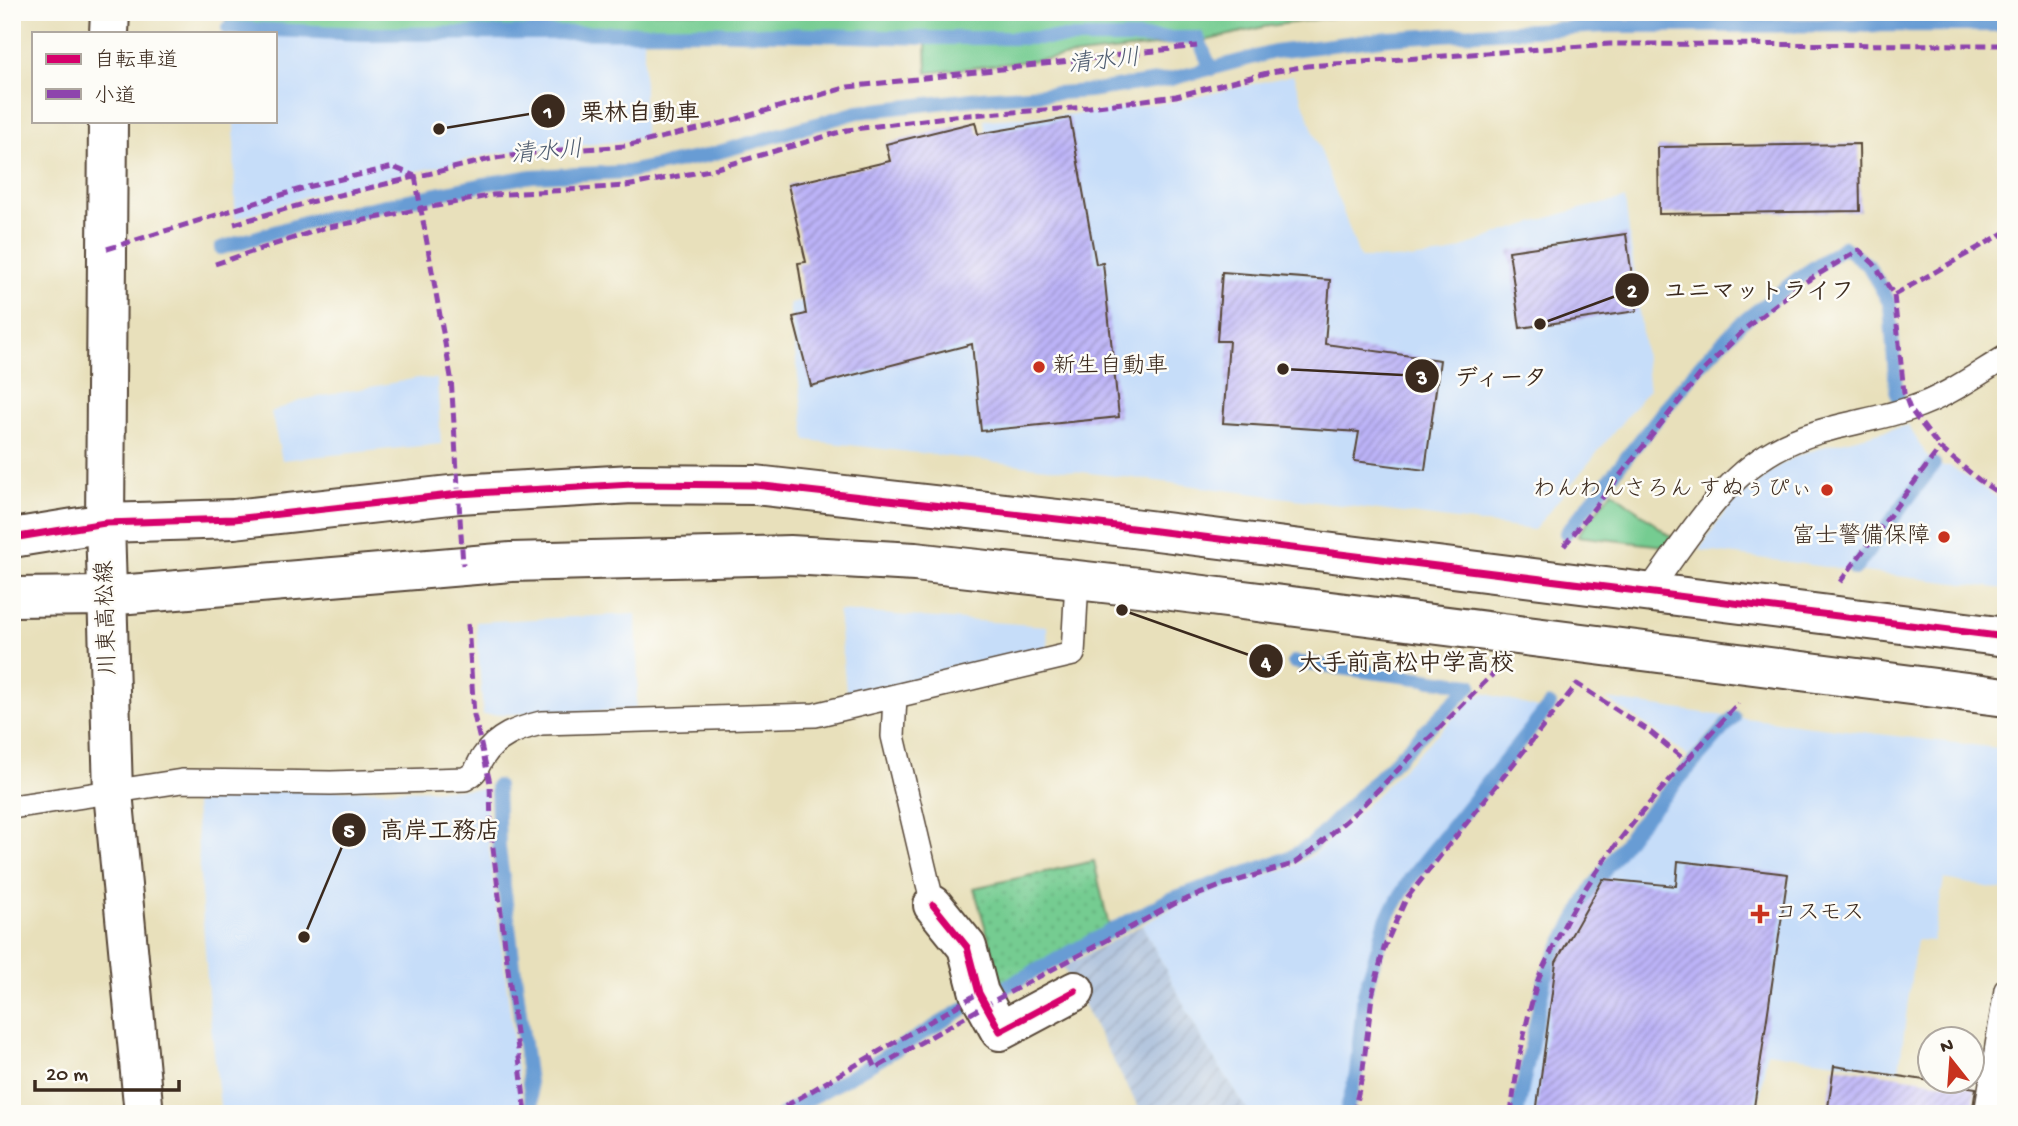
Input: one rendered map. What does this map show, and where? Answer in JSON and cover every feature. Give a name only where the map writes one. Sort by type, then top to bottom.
[{"type":"street","points":[[109,32],[110,12]]},
{"type":"street","name":"川東高松線","points":[[108,122],[105,523],[113,792],[144,1114]]},
{"type":"street","points":[[12,538],[105,523],[234,519],[459,494],[632,484],[755,485],[890,499],[2006,637]]},
{"type":"street","points":[[12,597],[106,596],[510,562],[790,555],[915,562],[1077,580],[2006,697]]},
{"type":"street","points":[[933,905],[967,947],[979,993],[1000,1031],[1075,991]]},
{"type":"lane","points":[[1648,592],[1711,507],[1735,480],[1774,450],[1801,438],[1927,403],[2006,357]]},
{"type":"lane","points":[[12,807],[182,781],[331,783],[465,779],[476,773],[483,757],[497,741],[514,729],[541,723],[815,715],[1073,654],[1077,580]]},
{"type":"lane","points":[[895,697],[893,736],[933,905]]},
{"type":"lane","points":[[1986,1114],[2006,990]]},
{"type":"shaded area","points":[[276,33],[363,37],[644,36],[644,137],[493,154],[308,196],[235,219],[234,122],[276,122]]},
{"type":"shaded area","points":[[1293,75],[1360,258],[1409,259],[1445,255],[1503,232],[1575,210],[1625,199],[1649,389],[1534,530],[1133,478],[806,440],[789,304],[885,283],[1000,265],[984,120],[1091,113],[1177,101]]},
{"type":"shaded area","points":[[418,378],[437,379],[441,444],[282,460],[271,412],[302,400]]},
{"type":"shaded area","name":"わんわんさろん すぬぅぴぃ","points":[[1908,425],[1929,459],[1847,570],[1699,550],[1735,501],[1781,464],[1829,445]]},
{"type":"shaded area","name":"富士警備保障","points":[[1935,466],[1950,466],[2006,503],[2006,589],[1856,571]]},
{"type":"shaded area","points":[[838,611],[1047,626],[1048,655],[847,700]]},
{"type":"shaded area","points":[[636,614],[638,682],[635,710],[483,715],[476,622]]},
{"type":"shaded area","points":[[1484,693],[1538,708],[1542,712],[1407,876],[1382,920],[1372,946],[1361,991],[1349,1091],[1343,1114],[1250,1114],[1205,1045],[1142,925],[1175,906],[1293,866],[1314,854],[1473,698]]},
{"type":"shaded area","points":[[1606,699],[1725,716],[1688,757],[1651,728]]},
{"type":"shaded area","name":"コスモス","points":[[1736,717],[2006,749],[2006,873],[2003,890],[1944,879],[1933,941],[1916,940],[1899,1071],[1767,1052],[1757,1114],[1520,1114],[1520,1101],[1546,984],[1595,888],[1637,832]]},
{"type":"shaded area","points":[[486,789],[487,831],[523,1114],[221,1114],[209,1008],[194,791]]},
{"type":"shaded area","points":[[1142,925],[1205,1045],[1250,1114],[1142,1114],[1063,967]]},
{"type":"green space","points":[[224,12],[1367,12],[1263,27],[1204,41],[1200,35],[926,35],[682,28],[363,30],[227,24]]},
{"type":"green space","points":[[926,40],[1197,41],[927,73]]},
{"type":"green space","points":[[1612,491],[1677,541],[1672,547],[1577,536]]},
{"type":"green space","points":[[1094,861],[1109,927],[1002,985],[974,888]]},
{"type":"building","points":[[1070,118],[1096,264],[1103,263],[1119,417],[981,431],[972,344],[811,386],[793,317],[806,314],[798,263],[806,262],[788,185],[890,161],[886,144],[975,122],[978,134]]},
{"type":"building","points":[[1859,144],[1860,211],[1659,214],[1658,147]]},
{"type":"building","points":[[1626,234],[1637,311],[1520,328],[1509,251]]},
{"type":"building","points":[[1222,272],[1330,280],[1325,344],[1440,360],[1425,470],[1354,461],[1359,432],[1223,423],[1229,341],[1217,341]]},
{"type":"building","points":[[1678,861],[1788,874],[1753,1114],[1536,1114],[1556,962],[1603,879],[1676,886]]},
{"type":"building","points":[[1834,1066],[1916,1079],[1916,1094],[1975,1094],[1972,1114],[1827,1114]]},
{"type":"waterway","name":"清水川","points":[[221,248],[314,220],[489,183],[532,176],[627,172],[705,156],[858,112],[981,98],[1089,91],[1171,79],[1274,52],[1389,38],[1604,26],[2006,25]]},
{"type":"waterway","points":[[228,28],[363,34],[703,32],[927,38],[1198,38],[1211,69]]},
{"type":"waterway","points":[[1566,533],[1699,366],[1741,323],[1798,278],[1844,247],[1868,265],[1890,304],[1896,390],[1901,406]]},
{"type":"waterway","points":[[1855,569],[1934,464]]},
{"type":"waterway","points":[[783,1114],[962,1010],[1170,899],[1291,857],[1312,844],[1471,685],[1294,662]]},
{"type":"waterway","points":[[1346,1114],[1356,1074],[1364,994],[1386,920],[1410,879],[1550,705]]},
{"type":"waterway","points":[[1517,1114],[1544,983],[1553,960],[1593,887],[1634,830],[1734,717]]},
{"type":"waterway","points":[[497,786],[499,848],[533,1114]]},
{"type":"marked path","points":[[215,264],[324,228],[493,195],[626,186],[710,170],[847,130],[954,116],[1090,107],[1176,96],[1271,72],[1307,66],[1610,44],[2006,45]]},
{"type":"marked path","points":[[234,224],[310,202],[495,158],[626,146],[723,123],[848,87],[1197,46]]},
{"type":"marked path","points":[[107,249],[307,187],[393,167],[415,176]]},
{"type":"marked path","points":[[415,176],[451,377],[463,565]]},
{"type":"marked path","points":[[1564,546],[1703,371],[1746,328],[1802,284],[1859,250],[1874,264],[1894,295],[2006,232]]},
{"type":"marked path","points":[[1894,295],[1904,393],[1910,409],[1940,448],[2006,498]]},
{"type":"marked path","points":[[1840,582],[1940,448]]},
{"type":"marked path","points":[[468,624],[474,715],[490,783],[491,832],[526,1114]]},
{"type":"marked path","points":[[871,1057],[876,1068],[986,1005],[1174,904],[1223,885],[1293,864],[1312,851],[1359,809],[1493,674]]},
{"type":"marked path","points":[[1353,1114],[1362,1077],[1372,996],[1384,948],[1406,899],[1577,684],[1649,731],[1687,762]]},
{"type":"marked path","points":[[1511,1114],[1521,1048],[1537,983],[1573,910],[1614,847],[1662,788],[1738,703]]},
{"type":"marked path","points":[[772,1114],[979,993]]},
{"type":"cycle path","points":[[12,538],[105,523],[234,519],[459,494],[632,484],[755,485],[1084,522],[2006,637]]},
{"type":"cycle path","points":[[933,905],[967,947],[979,993],[1000,1031],[1075,991]]},
{"type":"place","name":"栗林自動車","points":[[439,129]]},
{"type":"place","name":"ユニマットライフ","points":[[1540,324]]},
{"type":"place","name":"新生自動車","points":[[1039,367]]},
{"type":"place","name":"ディータ","points":[[1283,369]]},
{"type":"place","name":"わんわんさろん すぬぅぴぃ","points":[[1827,490]]},
{"type":"place","name":"富士警備保障","points":[[1944,537]]},
{"type":"place","name":"大手前高松中学高校","points":[[1122,610]]},
{"type":"place","name":"コスモス","points":[[1760,914]]},
{"type":"place","name":"高岸工務店","points":[[304,937]]}]
